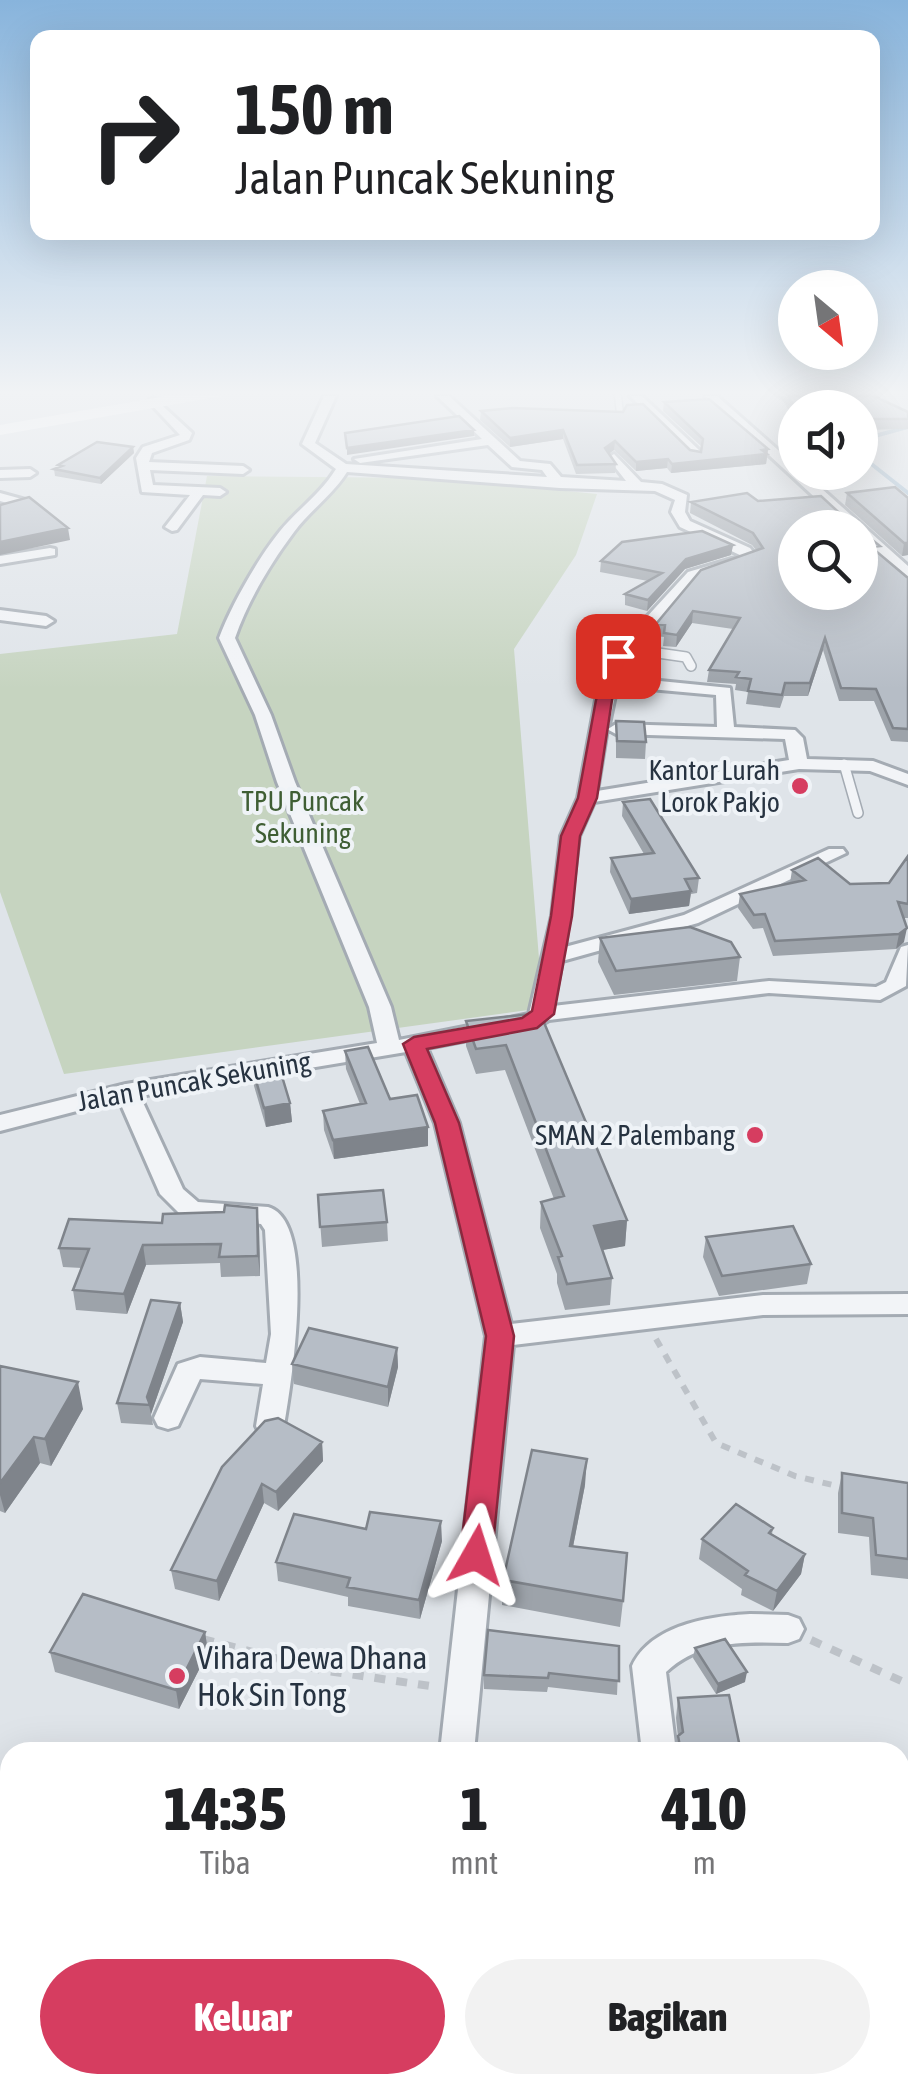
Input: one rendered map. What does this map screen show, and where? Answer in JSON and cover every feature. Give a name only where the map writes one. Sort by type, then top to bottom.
[{"type":"street","points":[[172,527],[197,494]]},
{"type":"street","points":[[325,494],[290,527],[236,614],[228,638],[263,715],[286,782],[380,1007],[447,1123],[500,1336],[458,1742]]},
{"type":"street","points":[[536,1018],[554,957],[570,836],[588,798],[599,728],[623,648],[692,575],[750,558],[745,551],[685,524],[678,512],[682,498],[675,494]]},
{"type":"street","points":[[0,497],[24,504]]},
{"type":"street","points":[[878,547],[908,573]]},
{"type":"street","points":[[0,561],[50,552]]},
{"type":"street","points":[[0,561],[26,576]]},
{"type":"street","points":[[0,615],[46,621]]},
{"type":"street","points":[[612,681],[724,691],[726,732]]},
{"type":"street","points":[[599,728],[791,734],[799,764]]},
{"type":"street","points":[[588,798],[799,764],[873,766],[908,780]]},
{"type":"street","points":[[554,957],[691,919],[836,853]]},
{"type":"street","name":"Jalan Puncak Sekuning","points":[[0,1123],[126,1091],[402,1046],[536,1018],[769,987],[880,994],[895,986],[908,953]]},
{"type":"street","points":[[126,1091],[172,1194],[204,1214],[268,1216],[278,1228],[286,1334],[270,1426]]},
{"type":"street","points":[[500,1336],[763,1305],[908,1304]]},
{"type":"street","points":[[168,1418],[188,1372],[200,1368],[278,1376]]},
{"type":"street","points":[[658,1742],[650,1666],[663,1651],[686,1639],[732,1626],[788,1630]]},
{"type":"lane","points":[[623,648],[686,657],[692,661],[691,666]]},
{"type":"lane","points":[[844,764],[858,813]]},
{"type":"path","points":[[646,1318],[716,1442],[796,1476],[859,1490]]},
{"type":"path","points":[[788,1630],[908,1684]]},
{"type":"path","points":[[188,1635],[320,1670],[462,1690]]},
{"type":"green space","name":"TPU Puncak Sekuning","points":[[204,494],[597,494],[576,555],[514,649],[543,1008],[64,1074],[0,892],[0,654],[177,634]]},
{"type":"building","points":[[743,494],[758,501],[821,496],[836,510],[778,510],[778,610],[878,610],[878,553],[908,578],[908,729],[893,728],[876,689],[841,688],[825,638],[810,683],[785,683],[782,695],[748,691],[751,679],[736,677],[739,672],[709,670],[740,618],[693,611],[677,635],[664,633],[665,625],[656,624],[701,570],[763,548],[753,533],[691,502]]},
{"type":"building","points":[[848,494],[903,494],[908,498],[908,543],[878,520],[878,510],[866,510]]},
{"type":"building","points":[[29,497],[68,528],[0,542],[0,505]]},
{"type":"building","points":[[702,531],[733,545],[686,559],[648,600],[625,594],[662,573],[601,561],[622,542]]},
{"type":"building","points":[[616,721],[644,722],[646,742],[617,741]]},
{"type":"building","points":[[650,799],[699,878],[685,879],[691,891],[631,899],[611,858],[654,853],[623,802]]},
{"type":"building","points":[[908,856],[908,904],[898,902],[907,928],[899,934],[775,941],[765,914],[754,915],[740,894],[805,880],[792,870],[818,858],[850,884],[889,883]]},
{"type":"building","points":[[690,927],[731,942],[740,957],[616,971],[600,938]]},
{"type":"building","points":[[540,1013],[627,1220],[594,1226],[612,1278],[567,1284],[558,1257],[562,1256],[541,1202],[564,1196],[506,1045],[476,1049],[466,1021]]},
{"type":"building","points":[[368,1047],[390,1099],[417,1095],[428,1127],[333,1140],[323,1111],[366,1103],[345,1051]]},
{"type":"building","points":[[278,1063],[290,1103],[264,1108],[252,1067]]},
{"type":"building","points":[[383,1190],[387,1222],[320,1227],[318,1195]]},
{"type":"building","points":[[225,1205],[257,1208],[258,1256],[219,1257],[221,1244],[143,1245],[124,1294],[73,1290],[89,1249],[59,1248],[69,1219],[162,1223],[163,1214],[224,1212]]},
{"type":"building","points":[[793,1226],[811,1264],[722,1276],[706,1237]]},
{"type":"building","points":[[151,1300],[180,1303],[147,1397],[150,1405],[117,1403]]},
{"type":"building","points":[[309,1328],[397,1348],[388,1387],[292,1364]]},
{"type":"building","points":[[0,1366],[78,1382],[45,1439],[34,1437],[0,1483]]},
{"type":"building","points":[[278,1418],[322,1442],[276,1492],[262,1484],[217,1581],[171,1570],[222,1467],[265,1421]]},
{"type":"building","points":[[532,1450],[587,1459],[570,1546],[627,1553],[623,1601],[503,1580]]},
{"type":"building","points":[[842,1473],[908,1483],[908,1559],[876,1555],[873,1518],[842,1513]]},
{"type":"building","points":[[736,1504],[773,1528],[769,1533],[805,1554],[777,1591],[745,1575],[748,1571],[702,1539]]},
{"type":"building","points":[[370,1512],[441,1521],[419,1600],[347,1587],[350,1578],[276,1562],[294,1514],[366,1529]]},
{"type":"building","points":[[83,1594],[205,1632],[176,1690],[50,1652]]},
{"type":"building","points":[[488,1630],[619,1646],[619,1681],[549,1673],[548,1678],[484,1675]]},
{"type":"building","points":[[725,1639],[747,1672],[718,1684],[695,1648]]},
{"type":"building","points":[[729,1695],[739,1742],[679,1742],[678,1736],[683,1732],[678,1698]]},
{"type":"place","name":"Kantor Lurah Lorok Pakjo","points":[[800,786]]},
{"type":"place","name":"SMAN 2 Palembang","points":[[755,1135]]},
{"type":"place","name":"Vihara Dewa Dhana Hok Sin Tong","points":[[177,1676]]},
{"type":"route","points":[[476,1555],[500,1336],[447,1123],[414,1044],[529,1023],[542,1014],[562,916],[570,836],[588,798],[604,700],[618,656]]}]
